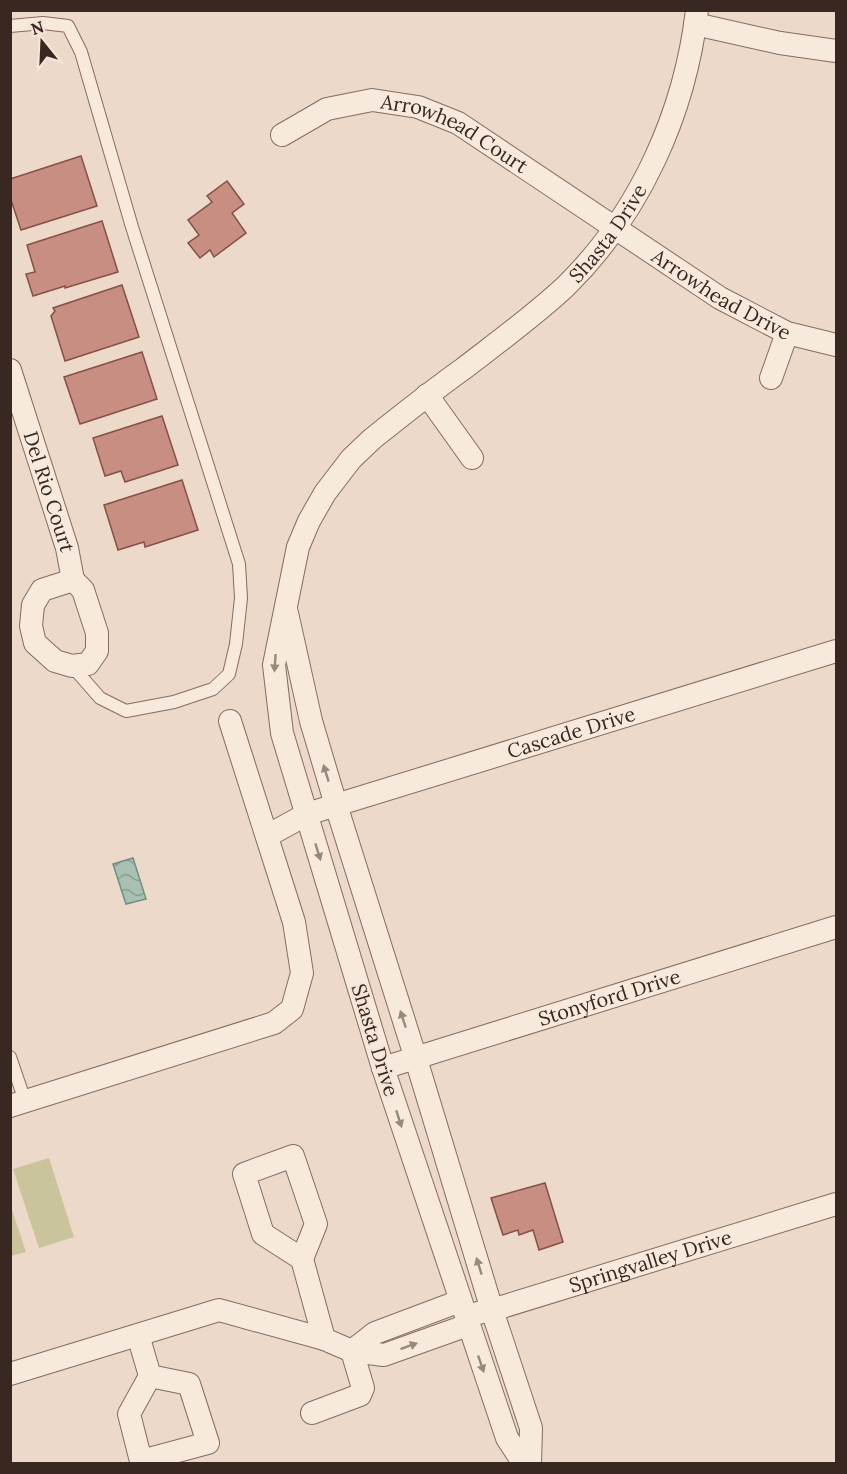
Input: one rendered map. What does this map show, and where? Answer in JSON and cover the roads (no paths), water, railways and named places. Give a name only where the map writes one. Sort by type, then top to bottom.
[{"type":"street","points":[[696,17],[780,43],[837,51]]},
{"type":"street","name":"Shasta Drive","points":[[524,1464],[507,1438],[382,1068],[282,733],[274,665],[298,547],[325,493],[351,459],[372,439],[521,325],[566,285],[600,248],[629,207],[650,169],[670,122],[684,81],[696,17]]},
{"type":"street","name":"Arrowhead Court","points":[[282,135],[327,109],[372,100],[418,107],[458,123],[615,228]]},
{"type":"street","name":"Arrowhead Drive","points":[[615,228],[720,298],[787,333],[837,345]]},
{"type":"street","points":[[771,378],[787,333]]},
{"type":"street","name":"Del Rio Court","points":[[10,370],[67,548],[73,580]]},
{"type":"street","points":[[427,395],[472,458]]},
{"type":"street","points":[[73,580],[83,590],[97,633],[97,651],[88,664],[72,666],[55,661],[35,643],[31,626],[33,605],[42,590],[73,580]]},
{"type":"street","name":"Shasta Drive","points":[[285,606],[311,721],[336,805],[492,1310],[531,1428],[530,1464]]},
{"type":"street","name":"Cascade Drive","points":[[267,836],[307,814],[837,651]]},
{"type":"street","points":[[18,1104],[274,1023],[292,1009],[302,973],[294,922],[230,721]]},
{"type":"street","name":"Stonyford Drive","points":[[382,1068],[837,927]]},
{"type":"street","name":"Springvalley Drive","points":[[352,1351],[375,1333],[492,1310],[837,1204]]},
{"type":"street","points":[[302,1259],[324,1339]]},
{"type":"street","points":[[10,1374],[219,1310],[324,1339],[352,1351],[363,1388],[360,1395],[312,1413]]},
{"type":"street","points":[[138,1335],[150,1376],[129,1414],[140,1462],[208,1443],[189,1384],[150,1376]]},
{"type":"lane","points":[[10,26],[44,23],[68,26],[81,52],[132,227],[239,564],[241,598],[236,644],[229,674],[213,689],[174,702],[126,711],[99,698],[72,666]]},
{"type":"lane","points":[[10,1057],[18,1104]]},
{"type":"water","points":[[133,858],[146,899],[126,904],[113,864]]}]
